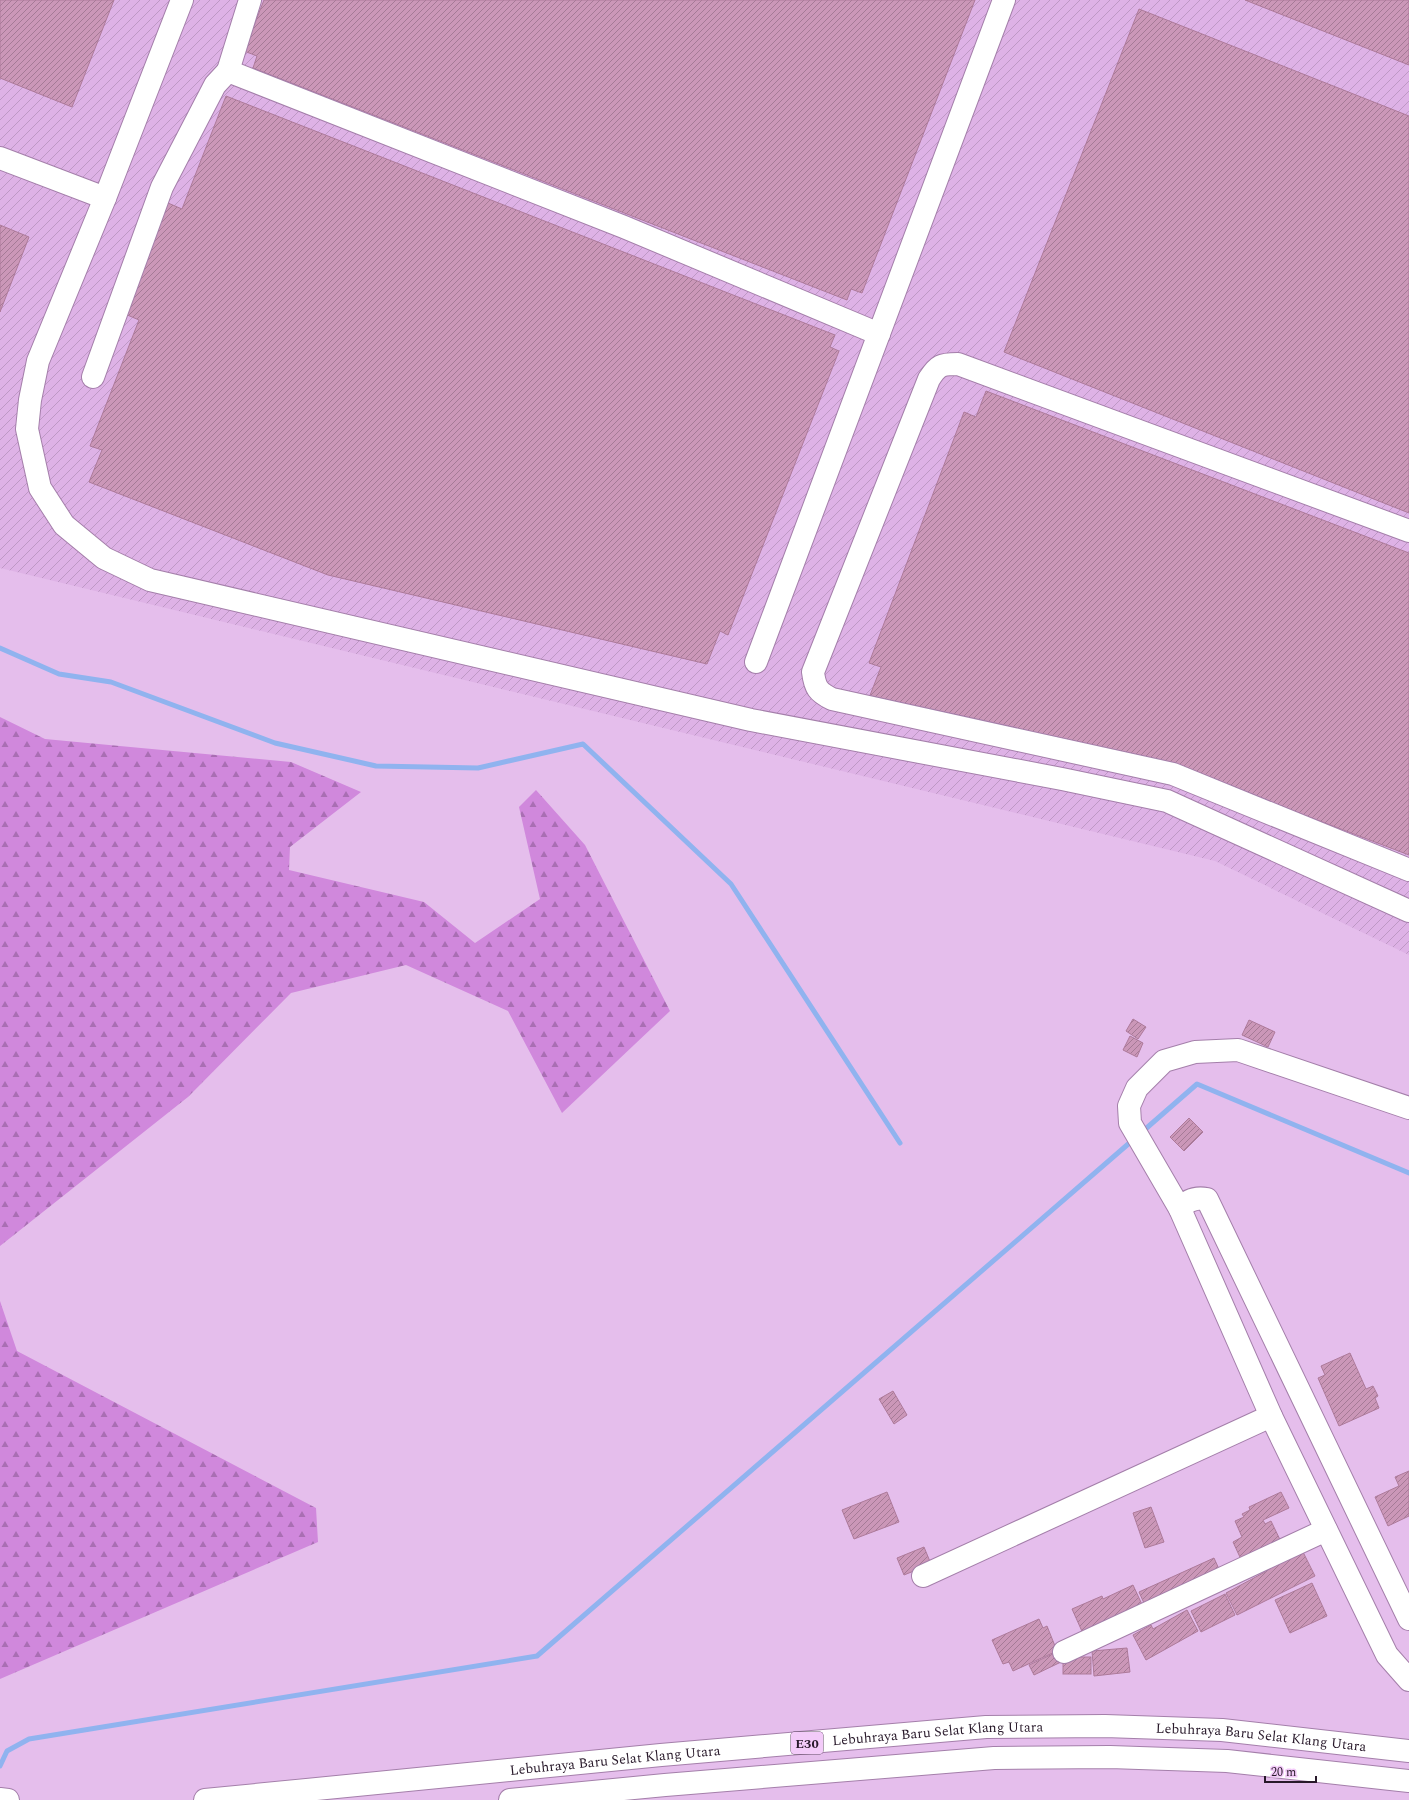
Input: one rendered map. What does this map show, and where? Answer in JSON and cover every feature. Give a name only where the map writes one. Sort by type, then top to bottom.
[{"type":"main road","points":[[182,0],[105,198],[38,361],[30,400],[27,429],[40,488],[64,525],[104,558],[150,580],[751,720],[1062,779],[1168,801],[1409,912]]},
{"type":"main road","points":[[93,378],[162,187],[215,85],[228,71],[250,0]]},
{"type":"main road","points":[[756,662],[1004,0]]},
{"type":"main road","points":[[228,71],[624,227],[879,334]]},
{"type":"main road","points":[[0,158],[105,198]]},
{"type":"main road","points":[[1409,531],[958,364],[946,364],[936,367],[929,379],[813,672],[814,685],[821,694],[832,699],[1173,774],[1409,870]]},
{"type":"main road","points":[[1409,1108],[1238,1050],[1195,1052],[1164,1061],[1136,1088],[1129,1106],[1130,1124],[1180,1209],[1271,1416],[1326,1530],[1387,1655],[1409,1680]]},
{"type":"main road","points":[[1180,1209],[1184,1205],[1198,1198],[1207,1199],[1409,1619]]},
{"type":"main road","points":[[923,1576],[1271,1416]]},
{"type":"main road","points":[[1064,1652],[1326,1530]]},
{"type":"main road","name":"Lebuhraya Baru Selat Klang Utara","points":[[205,1800],[654,1756],[986,1727],[1105,1726],[1222,1730],[1409,1752]]},
{"type":"main road","name":"Lebuhraya Baru Selat Klang Utara","points":[[510,1800],[665,1785],[994,1758],[1110,1757],[1227,1761],[1409,1781]]},
{"type":"main road","points":[[0,1799],[8,1800]]},
{"type":"shaded area","points":[[0,0],[1409,0],[1409,955],[1215,861],[0,568]]},
{"type":"green space","points":[[0,717],[45,739],[291,762],[361,792],[290,847],[289,870],[424,902],[475,943],[540,899],[519,807],[536,790],[585,845],[670,1011],[562,1113],[508,1011],[406,965],[291,993],[188,1097],[0,1246]]},
{"type":"green space","points":[[0,1301],[17,1351],[316,1508],[318,1542],[0,1679]]},
{"type":"building","points":[[0,0],[114,0],[72,107],[0,78]]},
{"type":"building","points":[[264,0],[975,0],[862,293],[851,289],[847,300],[253,68],[257,56],[244,51]]},
{"type":"building","points":[[1245,0],[1409,0],[1409,65]]},
{"type":"building","points":[[1139,9],[1409,116],[1409,513],[1004,352]]},
{"type":"building","points":[[226,96],[835,335],[830,347],[839,351],[728,635],[720,631],[707,664],[328,575],[89,482],[102,450],[90,446],[139,320],[125,314],[168,203],[182,209]]},
{"type":"building","points":[[0,225],[29,237],[0,312]]},
{"type":"building","points":[[986,391],[1409,553],[1409,855],[1181,768],[869,698],[881,667],[869,663],[964,412],[976,417]]},
{"type":"building","points":[[1133,1019],[1146,1027],[1138,1039],[1126,1031]]},
{"type":"building","points":[[1249,1020],[1275,1032],[1268,1047],[1242,1035]]},
{"type":"building","points":[[1130,1036],[1143,1043],[1137,1057],[1123,1050]]},
{"type":"building","points":[[1189,1118],[1203,1132],[1184,1151],[1170,1137]]},
{"type":"building","points":[[1350,1353],[1366,1389],[1373,1386],[1378,1396],[1375,1398],[1379,1408],[1339,1426],[1318,1378],[1325,1375],[1321,1366]]},
{"type":"building","points":[[893,1391],[907,1415],[894,1424],[879,1399]]},
{"type":"building","points":[[1409,1471],[1409,1516],[1388,1526],[1375,1497],[1399,1486],[1395,1477]]},
{"type":"building","points":[[887,1492],[899,1522],[854,1539],[842,1510]]},
{"type":"building","points":[[1281,1492],[1289,1508],[1263,1520],[1265,1524],[1271,1521],[1285,1550],[1245,1568],[1233,1542],[1242,1537],[1235,1521],[1244,1517],[1242,1514],[1250,1510],[1249,1507]]},
{"type":"building","points":[[1151,1507],[1164,1542],[1145,1548],[1133,1513]]},
{"type":"building","points":[[924,1547],[931,1564],[904,1575],[897,1558]]},
{"type":"building","points":[[1303,1552],[1315,1576],[1237,1615],[1226,1593],[1265,1572],[1264,1571]]},
{"type":"building","points":[[1214,1558],[1223,1578],[1148,1612],[1139,1592]]},
{"type":"building","points":[[1312,1583],[1327,1616],[1290,1633],[1275,1600]]},
{"type":"building","points":[[1133,1585],[1145,1611],[1085,1638],[1072,1609],[1102,1596],[1103,1599]]},
{"type":"building","points":[[1225,1594],[1235,1615],[1201,1632],[1191,1611]]},
{"type":"building","points":[[1187,1610],[1198,1631],[1146,1660],[1133,1635],[1151,1625],[1153,1629]]},
{"type":"building","points":[[1039,1619],[1043,1628],[1047,1626],[1057,1651],[1013,1671],[1009,1662],[1003,1664],[992,1640]]},
{"type":"building","points":[[1127,1648],[1130,1672],[1094,1676],[1092,1651]]},
{"type":"building","points":[[1057,1652],[1061,1662],[1034,1675],[1029,1665]]},
{"type":"building","points":[[1063,1657],[1091,1657],[1091,1674],[1063,1674]]},
{"type":"waterway","points":[[0,648],[59,674],[111,682],[275,743],[376,766],[478,768],[583,744],[731,884],[900,1143]]},
{"type":"waterway","points":[[1142,1132],[1197,1084],[1409,1173]]},
{"type":"waterway","points":[[0,1766],[7,1751],[29,1739],[537,1656],[1134,1139]]}]
